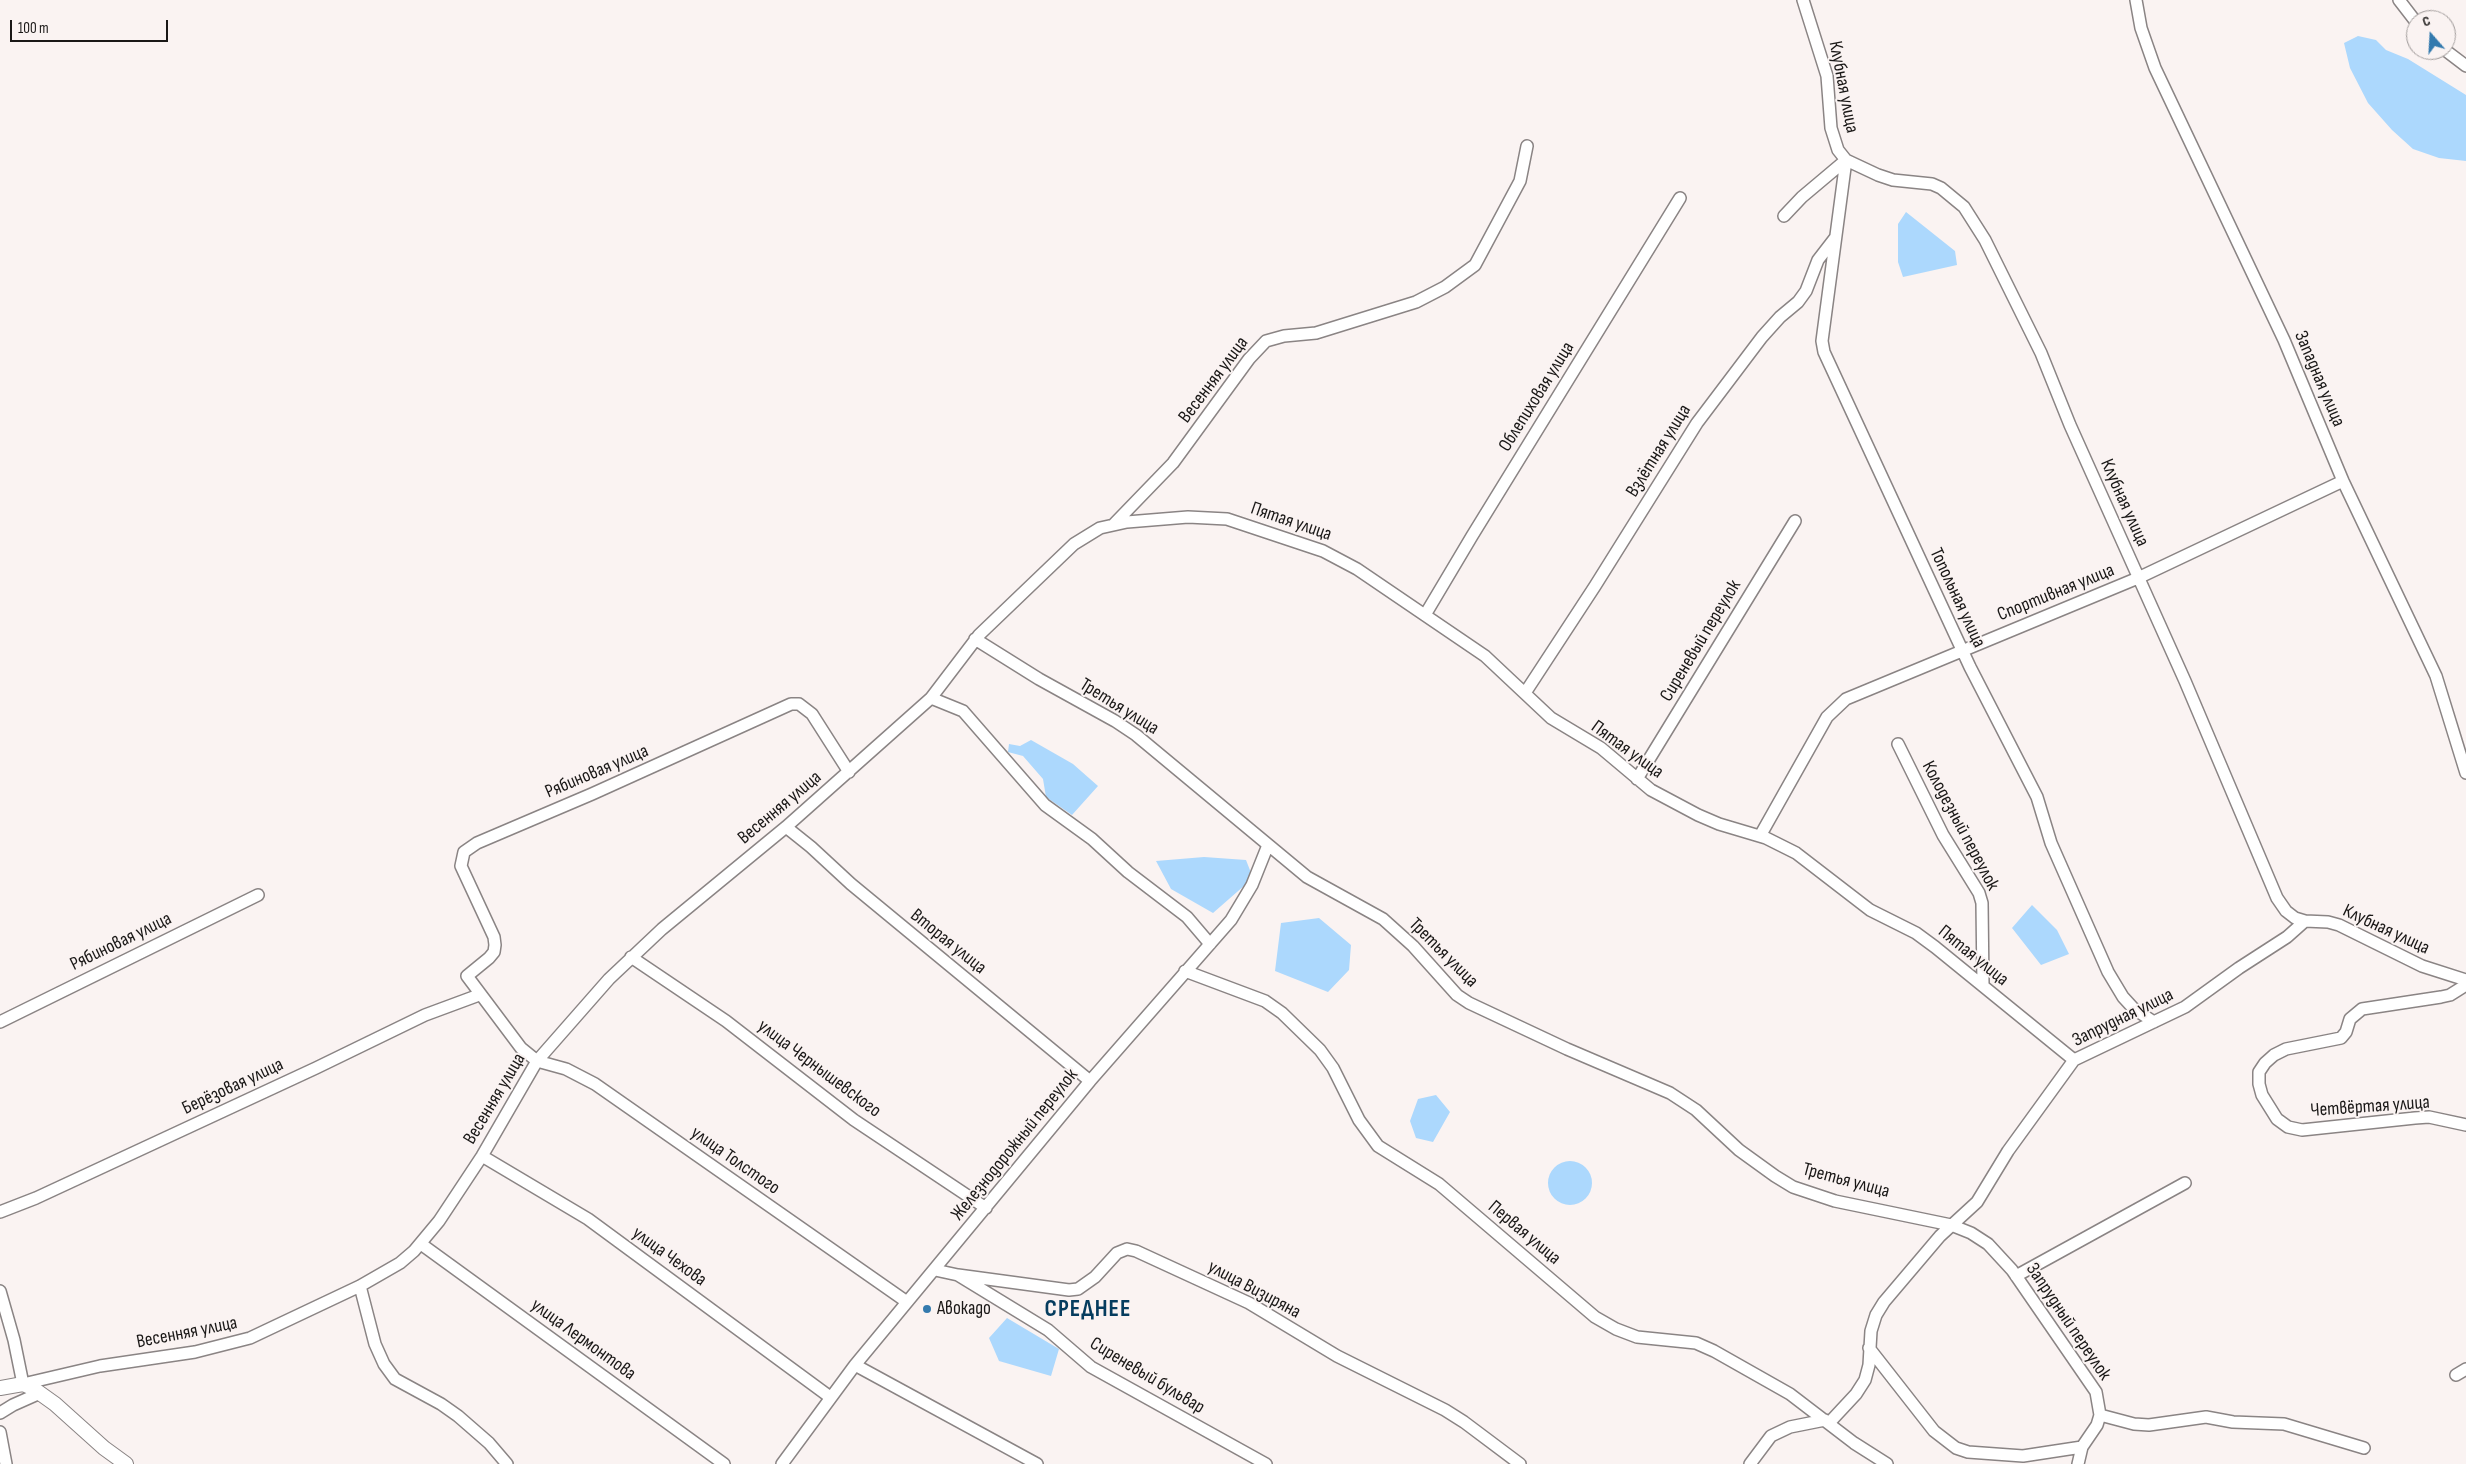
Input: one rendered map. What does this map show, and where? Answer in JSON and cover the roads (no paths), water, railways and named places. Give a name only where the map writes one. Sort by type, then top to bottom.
[{"type":"street","name":"Клубная улица","points":[[1803,0],[1826,76],[1834,140],[1846,160],[1893,180],[1932,184],[1941,188],[1964,207],[1974,221],[2041,353],[2070,425],[2185,681],[2271,886],[2286,911],[2295,918],[2305,921],[2328,922],[2339,925],[2422,966],[2466,980]]},
{"type":"street","name":"Западная улица","points":[[2136,0],[2141,28],[2155,68],[2290,354],[2343,482],[2436,676],[2466,773]]},
{"type":"street","points":[[2399,0],[2407,10]]},
{"type":"street","points":[[2456,58],[2466,66]]},
{"type":"street","name":"Весенняя улица","points":[[23,1384],[100,1366],[195,1352],[250,1338],[360,1286],[400,1262],[421,1244],[439,1221],[482,1156],[537,1062],[581,1009],[631,957],[692,902],[786,827],[931,698],[975,640],[1074,544],[1100,528],[1114,524],[1173,463],[1258,348],[1266,341],[1284,336],[1316,334],[1416,302],[1445,287],[1475,265],[1520,181],[1527,146]]},
{"type":"street","points":[[1784,216],[1802,197],[1846,160]]},
{"type":"street","name":"Топольная улица","points":[[1846,160],[1822,341],[1824,352],[1963,651],[2038,797],[2051,843],[2108,972],[2123,998],[2134,1009],[2154,1022]]},
{"type":"street","name":"Облепиховая улица","points":[[1425,615],[1464,548],[1680,198]]},
{"type":"street","name":"Взлётная улица","points":[[1524,693],[1600,578],[1697,423],[1762,337],[1780,317],[1798,302],[1806,291],[1818,260],[1835,238]]},
{"type":"street","name":"Спортивная улица","points":[[1760,836],[1827,717],[1835,707],[1861,691],[2138,578],[2343,482]]},
{"type":"street","name":"Пятая улица","points":[[1114,524],[1188,517],[1227,519],[1323,551],[1340,559],[1485,656],[1551,718],[1600,748],[1637,780],[1664,798],[1719,824],[1760,836],[1796,853],[1870,910],[1916,933],[2074,1060]]},
{"type":"street","name":"Сиреневый переулок","points":[[1637,780],[1795,521]]},
{"type":"street","name":"Третья улица","points":[[975,640],[1136,735],[1268,845],[1322,887],[1383,919],[1408,941],[1457,995],[1468,1003],[1567,1049],[1670,1093],[1696,1110],[1732,1144],[1793,1187],[1835,1201],[1951,1225]]},
{"type":"street","points":[[931,698],[964,711],[1045,806],[1092,839],[1128,872],[1187,917],[1210,944]]},
{"type":"street","name":"Рябиновая улица","points":[[479,995],[467,976],[494,952],[496,945],[461,866],[464,852],[477,843],[592,794],[791,704],[799,704],[812,714],[849,772]]},
{"type":"street","name":"Колодезный переулок","points":[[1898,744],[1943,835],[1979,893],[1982,908],[1983,985]]},
{"type":"street","name":"Вторая улица","points":[[786,827],[811,847],[862,894],[1090,1081]]},
{"type":"street","name":"Железнодорожный переулок","points":[[782,1464],[830,1396],[855,1365],[1090,1081],[1243,904],[1268,845]]},
{"type":"street","name":"Рябиновая улица","points":[[0,1022],[258,895]]},
{"type":"street","name":"Запрудная улица","points":[[1827,1421],[1856,1394],[1865,1380],[1876,1315],[1884,1302],[1951,1225],[1977,1202],[2008,1151],[2074,1060],[2185,1007],[2239,968],[2288,937],[2305,921]]},
{"type":"street","name":"улица Чернышевского","points":[[631,957],[726,1021],[854,1120],[986,1208]]},
{"type":"street","name":"Первая улица","points":[[1185,971],[1265,1001],[1282,1013],[1320,1050],[1333,1068],[1369,1136],[1378,1146],[1439,1184],[1595,1317],[1616,1329],[1636,1337],[1696,1343],[1714,1351],[1763,1377],[1886,1464]]},
{"type":"street","name":"Четвёртая улица","points":[[2466,985],[2450,995],[2362,1009],[2350,1019],[2346,1032],[2341,1038],[2286,1049],[2274,1055],[2265,1062],[2260,1072],[2259,1084],[2262,1095],[2277,1119],[2288,1127],[2302,1130],[2422,1118],[2466,1125]]},
{"type":"street","points":[[479,995],[521,1048],[537,1062]]},
{"type":"street","name":"Берёзовая улица","points":[[0,1212],[36,1198],[316,1068],[425,1015],[479,995]]},
{"type":"street","name":"улица Толстого","points":[[537,1062],[566,1069],[595,1084],[907,1302]]},
{"type":"street","name":"улица Чехова","points":[[482,1156],[588,1219],[830,1396]]},
{"type":"street","points":[[2016,1276],[2185,1183]]},
{"type":"street","name":"Запрудный переулок","points":[[1951,1225],[1971,1233],[1988,1244],[2016,1276],[2089,1380],[2100,1403],[2100,1415]]},
{"type":"street","name":"улица Лермонтова","points":[[421,1244],[724,1464]]},
{"type":"street","name":"улица Визиряна","points":[[958,1275],[1069,1290],[1078,1289],[1095,1277],[1117,1253],[1127,1249],[1136,1251],[1248,1303],[1336,1356],[1445,1410],[1520,1464]]},
{"type":"street","name":"Сиреневый бульвар","points":[[935,1270],[958,1275],[1053,1333],[1091,1367],[1266,1464]]},
{"type":"street","points":[[360,1286],[375,1344],[384,1364],[395,1379],[442,1404],[458,1416],[489,1443],[507,1464]]},
{"type":"street","points":[[0,1291],[14,1340],[23,1384]]},
{"type":"street","points":[[1869,1348],[1934,1431],[1956,1448],[1968,1452],[2023,1456],[2082,1447]]},
{"type":"street","points":[[855,1365],[1037,1464]]},
{"type":"street","points":[[0,1388],[23,1384],[40,1393],[126,1464]]},
{"type":"street","points":[[0,1413],[40,1393]]},
{"type":"street","points":[[2078,1464],[2082,1447],[2097,1425],[2100,1415],[2134,1424],[2149,1425],[2206,1417],[2233,1422],[2284,1424],[2364,1448]]},
{"type":"street","points":[[1750,1464],[1762,1446],[1775,1433],[1790,1427],[1827,1421]]},
{"type":"street","points":[[0,1432],[6,1464]]},
{"type":"water","points":[[2358,36],[2376,40],[2386,50],[2410,60],[2466,95],[2466,161],[2439,158],[2413,149],[2392,130],[2368,103],[2350,68],[2344,43]]},
{"type":"water","points":[[1906,212],[1955,251],[1957,265],[1903,277],[1898,262],[1898,224]]},
{"type":"water","points":[[1031,740],[1073,764],[1098,786],[1072,815],[1046,797],[1043,779],[1023,756],[1008,752],[1009,744],[1020,746]]},
{"type":"water","points":[[1204,857],[1246,860],[1253,878],[1213,913],[1171,889],[1156,861]]},
{"type":"water","points":[[2032,905],[2057,930],[2069,954],[2041,965],[2012,928]]},
{"type":"water","points":[[1319,918],[1351,945],[1349,970],[1328,992],[1275,971],[1281,923]]},
{"type":"water","points":[[1436,1095],[1450,1112],[1433,1142],[1416,1138],[1410,1121],[1418,1099]]},
{"type":"water","points":[[1566,1161],[1574,1161],[1586,1167],[1592,1183],[1586,1199],[1574,1205],[1566,1205],[1554,1199],[1548,1187],[1548,1179],[1554,1167]]},
{"type":"water","points":[[1007,1318],[1059,1349],[1051,1376],[999,1361],[989,1338]]},
{"type":"place","name":"Авокадо","points":[[927,1309]]},
{"type":"district","name":"СРЕДНЕЕ","points":[[1088,1310]]}]
